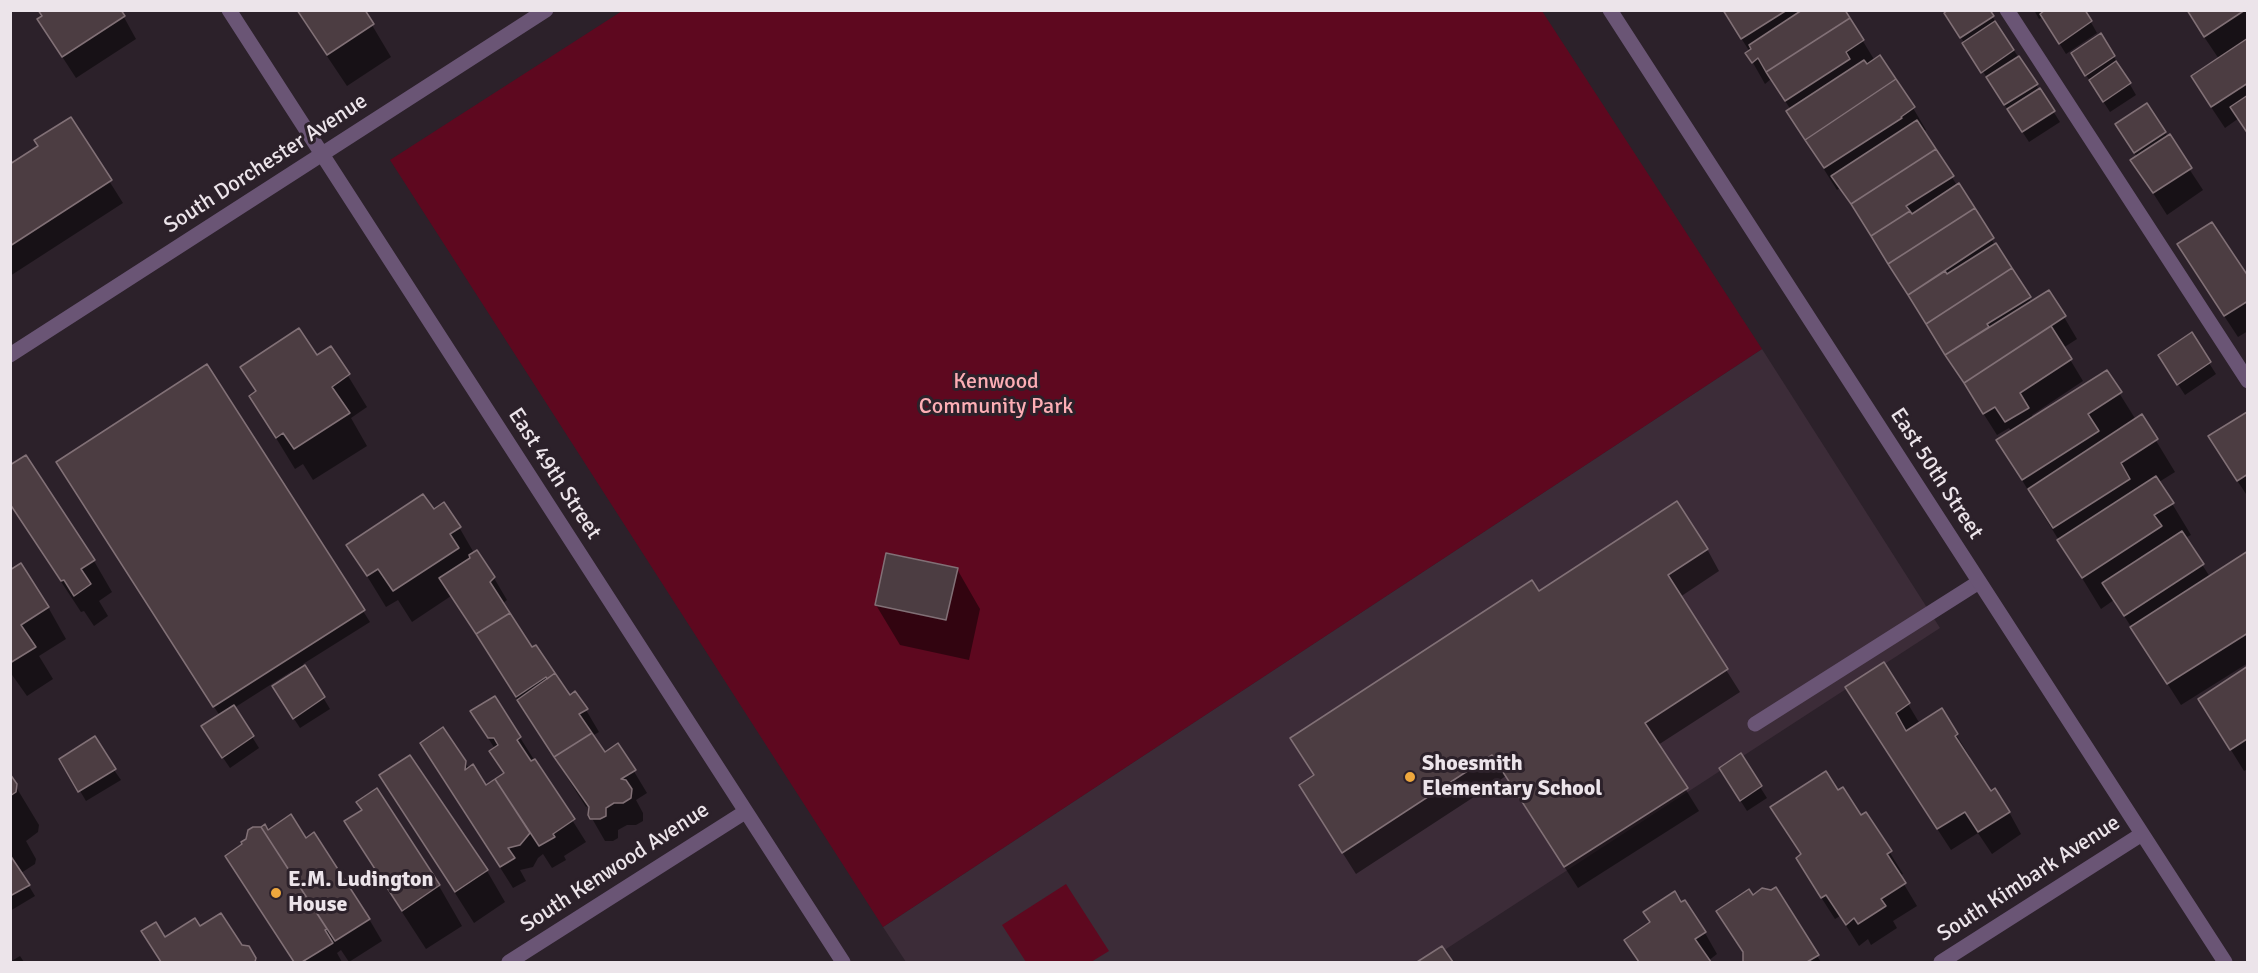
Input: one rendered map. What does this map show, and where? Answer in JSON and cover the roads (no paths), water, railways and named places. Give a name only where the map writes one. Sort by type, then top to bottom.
[{"type":"street","name":"East 49th Street","points":[[229,10],[843,963]]},
{"type":"street","name":"South Dorchester Avenue","points":[[10,355],[546,10]]},
{"type":"street","name":"East 50th Street","points":[[1610,10],[2225,963]]},
{"type":"street","points":[[2007,10],[2247,381]]},
{"type":"street","points":[[1755,724],[1979,582]]},
{"type":"street","name":"South Kenwood Avenue","points":[[509,963],[745,812]]},
{"type":"street","name":"South Kimbark Avenue","points":[[1941,963],[2142,834]]},
{"type":"place","name":"Shoesmith Elementary School","points":[[1410,777]]},
{"type":"place","name":"E.M. Ludington House","points":[[276,893]]},
{"type":"park label","name":"Kenwood Community Park","points":[[996,394]]}]
